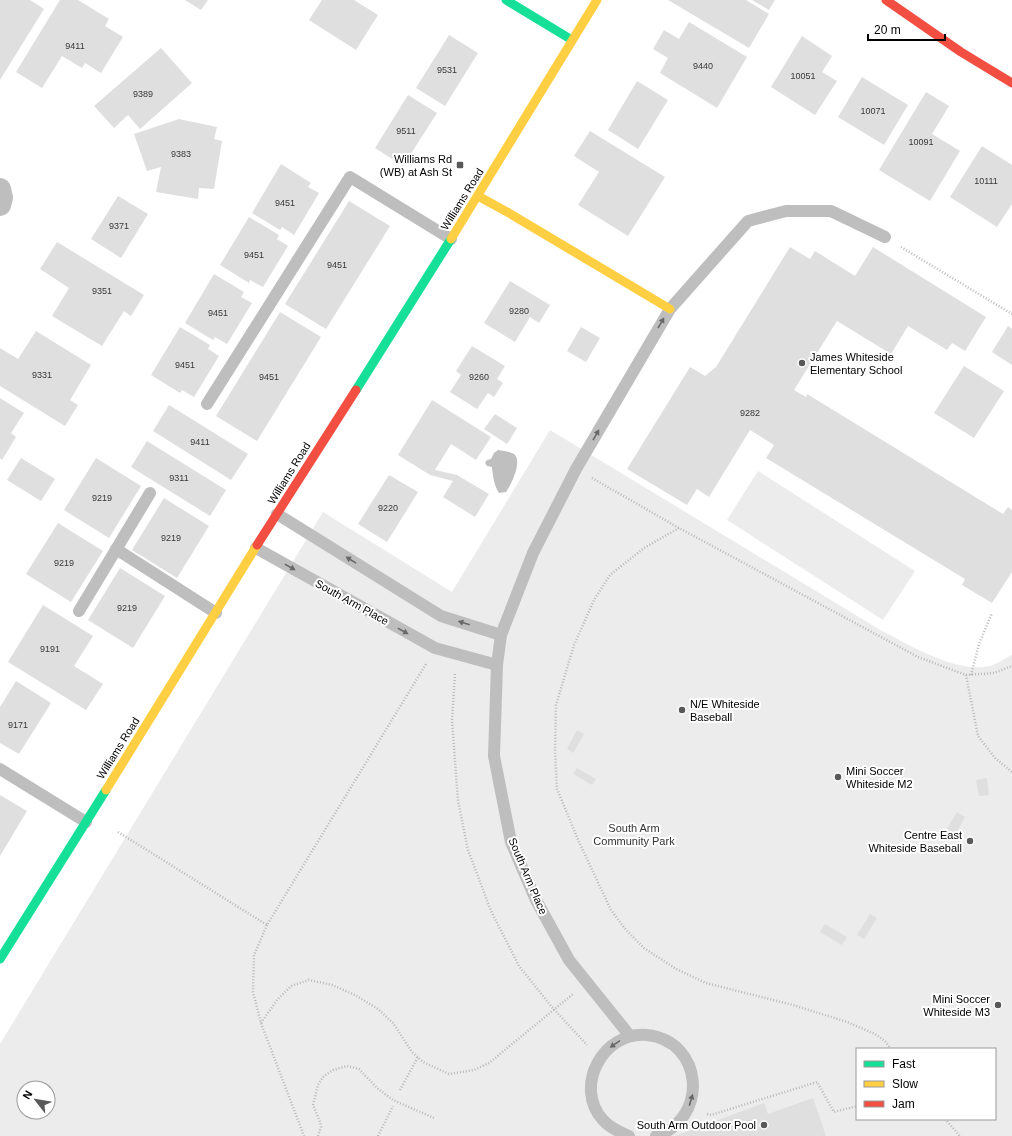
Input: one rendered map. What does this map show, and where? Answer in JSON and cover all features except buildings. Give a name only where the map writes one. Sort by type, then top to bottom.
[{"type":"street","points":[[506,0],[572,40]]},
{"type":"street","name":"Williams Road","points":[[0,959],[277,514],[478,196],[597,0]]},
{"type":"street","points":[[886,0],[961,52],[1012,83]]},
{"type":"street","points":[[0,189],[2,198],[0,205]]},
{"type":"street","points":[[478,196],[670,309]]},
{"type":"lane","points":[[207,404],[350,177],[451,239]]},
{"type":"lane","name":"South Arm Place","points":[[630,1036],[569,960],[536,900],[512,842],[494,756],[497,665],[501,635],[533,553],[576,469],[670,309],[748,221],[786,211],[831,211],[885,237]]},
{"type":"lane","points":[[79,610],[150,493]]},
{"type":"lane","points":[[277,514],[441,616],[501,635]]},
{"type":"lane","name":"South Arm Place","points":[[256,548],[436,648],[497,665]]},
{"type":"lane","points":[[116,549],[216,613]]},
{"type":"lane","points":[[0,769],[86,822]]},
{"type":"lane","points":[[629,1136],[616,1131],[602,1120],[594,1105],[591,1088],[594,1071],[601,1055],[614,1043],[630,1036],[647,1035],[663,1039],[676,1048],[687,1061],[693,1076],[694,1092],[689,1108],[680,1122],[666,1133],[656,1136]]},
{"type":"path","points":[[885,237],[1012,314]]},
{"type":"path","points":[[576,469],[679,528],[918,657],[966,675],[994,674],[1012,666]]},
{"type":"path","points":[[679,528],[644,548],[610,575],[594,600],[574,645],[556,705],[555,751],[557,789],[579,842],[611,910],[626,930],[644,948],[676,969],[706,983],[793,1005],[847,1022],[875,1034],[886,1042],[890,1048]]},
{"type":"path","points":[[971,675],[979,644],[992,612]]},
{"type":"path","points":[[304,1136],[261,1023],[253,992],[254,955],[267,925],[429,659]]},
{"type":"path","points":[[455,668],[452,720],[458,801],[468,850],[491,911],[519,966],[555,1010],[590,1048]]},
{"type":"path","points":[[966,675],[978,736],[995,758],[1012,772]]},
{"type":"path","points":[[118,832],[267,925]]},
{"type":"path","points":[[261,1023],[278,1000],[291,986],[309,980],[332,985],[355,995],[378,1009],[393,1024],[412,1052],[423,1062],[450,1074],[474,1070],[489,1063],[587,983]]},
{"type":"path","points":[[400,1090],[418,1057]]},
{"type":"path","points":[[318,1136],[321,1128],[313,1105],[318,1085],[323,1077],[334,1070],[348,1066],[359,1069],[377,1088],[393,1100],[434,1118]]},
{"type":"path","points":[[689,1108],[710,1115],[817,1082],[834,1112],[856,1106]]},
{"type":"path","points":[[378,1136],[393,1106]]},
{"type":"path","points":[[946,1120],[960,1136]]},
{"type":"green space","name":"South Arm Community Park","points":[[550,430],[882,631],[934,657],[963,666],[977,667],[993,665],[1012,655],[1012,1136],[0,1136],[0,1044],[323,512],[452,592]]},
{"type":"green space","points":[[758,471],[915,571],[883,620],[727,520]]},
{"type":"shaded area","points":[[498,450],[514,454],[517,462],[513,479],[508,489],[506,492],[499,493],[494,481],[492,467],[487,466],[485,463],[487,460],[491,459],[494,453]]},
{"type":"traffic: fast","points":[[506,0],[572,40]]},
{"type":"traffic: fast","points":[[356,390],[451,239]]},
{"type":"traffic: fast","points":[[0,959],[106,790]]},
{"type":"traffic: slow","points":[[451,239],[597,0]]},
{"type":"traffic: slow","points":[[478,196],[670,309]]},
{"type":"traffic: slow","points":[[106,790],[257,545]]},
{"type":"traffic: jam","points":[[886,0],[961,52],[1012,83]]},
{"type":"traffic: jam","points":[[257,545],[356,390]]},
{"type":"place","name":"Williams Rd (WB) at Ash St","points":[[460,165]]},
{"type":"place","name":"James Whiteside Elementary School","points":[[802,363]]},
{"type":"place","name":"N/E Whiteside Baseball","points":[[682,710]]},
{"type":"place","name":"Mini Soccer Whiteside M2","points":[[838,777]]},
{"type":"place","name":"Centre East Whiteside Baseball","points":[[970,841]]},
{"type":"place","name":"Mini Soccer Whiteside M3","points":[[998,1005]]},
{"type":"place","name":"South Arm Outdoor Pool","points":[[764,1125]]}]
